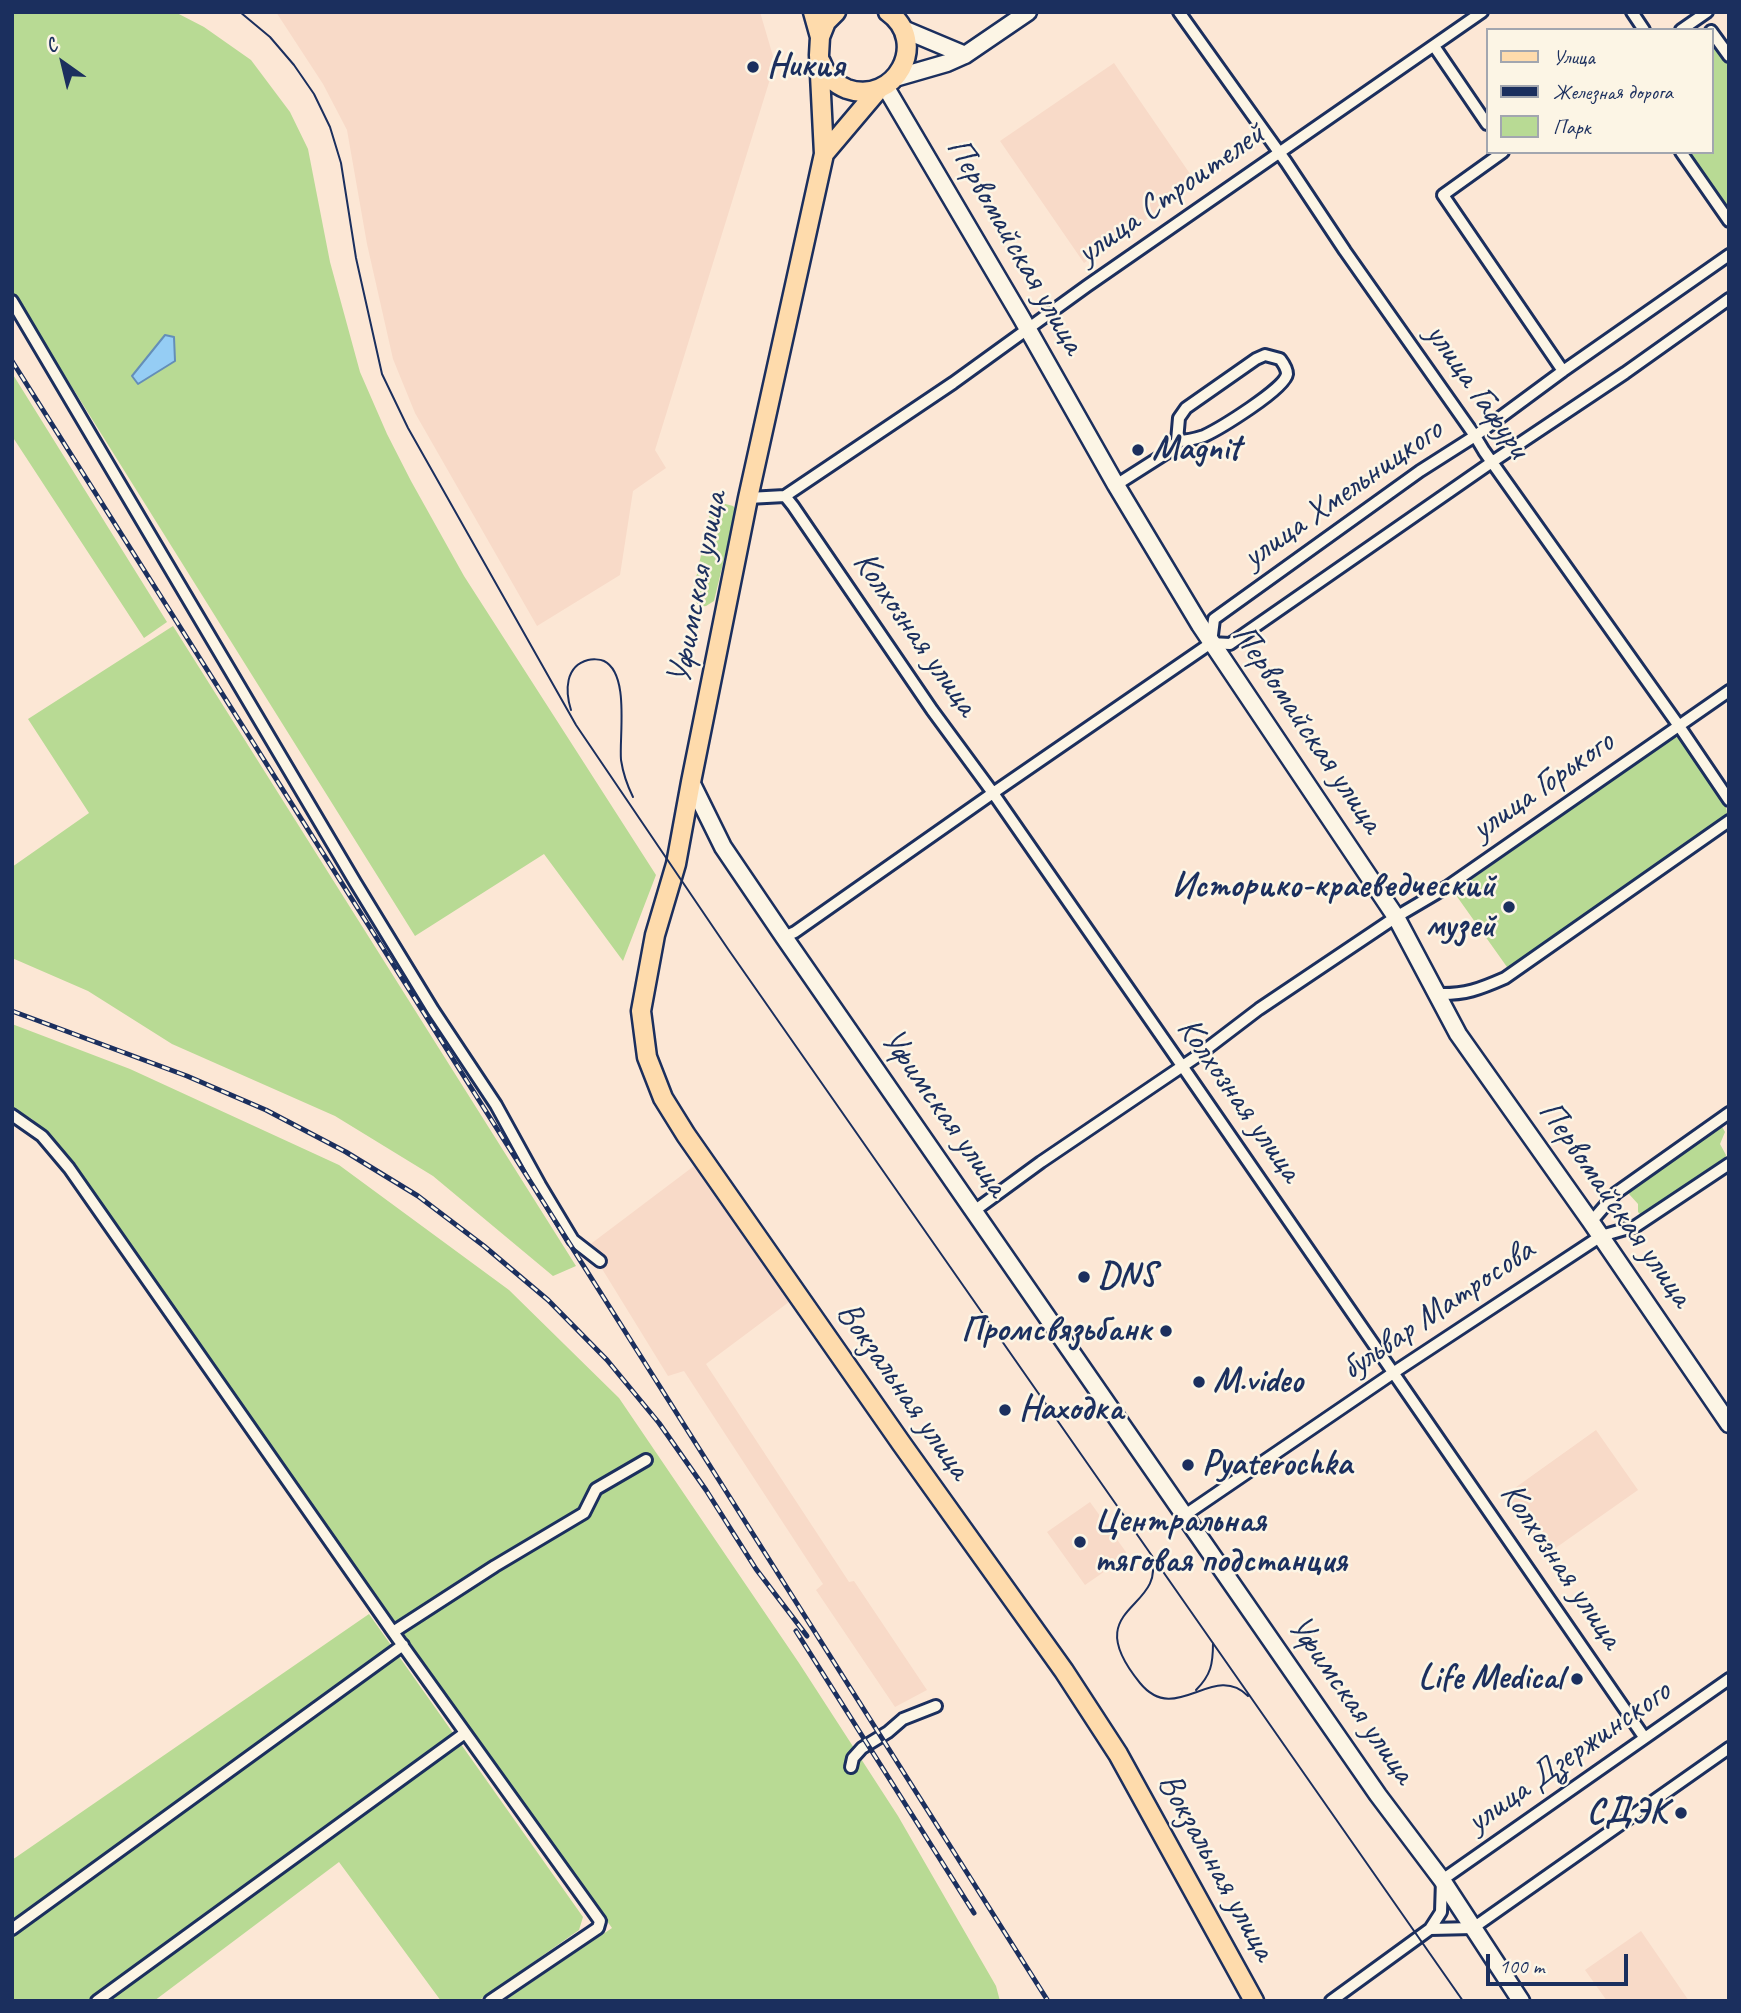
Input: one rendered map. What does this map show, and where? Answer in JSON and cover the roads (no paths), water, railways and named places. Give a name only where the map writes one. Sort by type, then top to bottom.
[{"type":"main road","points":[[813,12],[820,37]]},
{"type":"main road","points":[[824,155],[820,37],[826,22],[836,12]]},
{"type":"main road","points":[[824,155],[902,67],[906,55],[903,29],[888,12]]},
{"type":"main road","points":[[819,55],[830,78],[841,86],[866,92],[886,84]]},
{"type":"main road","name":"Уфимская улица","points":[[691,782],[748,498],[824,155]]},
{"type":"main road","name":"Вокзальная улица","points":[[691,782],[676,864],[655,935],[642,1011],[647,1057],[663,1098],[692,1144],[894,1433],[1064,1671],[1118,1754],[1254,2001]]},
{"type":"street","points":[[886,84],[965,55],[1028,12]]},
{"type":"street","name":"улица Гафури","points":[[1179,12],[1729,800]]},
{"type":"street","name":"улица Строителей","points":[[785,496],[953,383],[1087,286],[1482,12]]},
{"type":"street","points":[[1632,12],[1643,28]]},
{"type":"street","points":[[1684,28],[1704,14]]},
{"type":"street","points":[[903,29],[965,55]]},
{"type":"street","points":[[1713,33],[1729,56]]},
{"type":"street","points":[[1434,46],[1486,123]]},
{"type":"street","name":"Первомайская улица","points":[[886,84],[1116,485],[1211,643],[1395,917],[1458,1034],[1729,1424]]},
{"type":"street","points":[[1500,154],[1443,195],[1563,371]]},
{"type":"street","points":[[1682,154],[1729,221]]},
{"type":"street","name":"улица Хмельницкого","points":[[1211,643],[1214,619],[1729,254]]},
{"type":"street","name":"улица Хмельницкого","points":[[784,937],[806,925],[1211,643],[1230,644],[1729,299]]},
{"type":"street","points":[[12,301],[355,882],[433,1010],[496,1105],[566,1229],[573,1240],[600,1261]]},
{"type":"street","points":[[1116,485],[1171,450],[1177,441],[1179,418],[1186,408],[1256,359],[1265,355],[1280,359],[1287,375],[1283,383],[1272,392],[1215,430],[1190,440],[1177,441]]},
{"type":"street","points":[[748,498],[785,496]]},
{"type":"street","name":"Колхозная улица","points":[[785,496],[1644,1737]]},
{"type":"street","name":"улица Горького","points":[[974,1211],[1182,1067],[1259,1009],[1395,917],[1447,887],[1729,691]]},
{"type":"street","name":"Уфимская улица","points":[[691,782],[723,847],[784,937],[1378,1795],[1442,1880],[1521,2001]]},
{"type":"street","points":[[1437,994],[1476,991],[1505,978],[1729,821]]},
{"type":"street","name":"бульвар Матросова","points":[[1185,1515],[1393,1373],[1596,1229],[1616,1193],[1729,1113]]},
{"type":"street","points":[[12,1115],[42,1136],[69,1168],[393,1632],[600,1921],[598,1928],[490,2001]]},
{"type":"street","name":"бульвар Матросова","points":[[1596,1229],[1636,1226],[1729,1164]]},
{"type":"street","points":[[393,1632],[584,1513],[596,1489],[646,1460]]},
{"type":"street","points":[[12,1929],[403,1645]]},
{"type":"street","name":"улица Дзержинского","points":[[1442,1880],[1729,1679]]},
{"type":"street","points":[[851,1767],[853,1758],[862,1748],[903,1719],[936,1706]]},
{"type":"street","points":[[97,2001],[465,1733]]},
{"type":"street","points":[[1430,1929],[1473,1928],[1729,1748]]},
{"type":"street","points":[[1331,2001],[1430,1929],[1441,1912],[1442,1880]]},
{"type":"water","points":[[165,335],[174,337],[175,361],[138,384],[132,376]]},
{"type":"tram line","points":[[240,12],[270,37],[294,65],[314,94],[330,127],[341,163],[356,258],[382,374],[408,428],[576,725],[728,949],[1463,2001]]},
{"type":"tram line","points":[[571,710],[568,695],[571,673],[580,663],[588,660],[604,661],[612,668],[620,692],[621,760],[633,797]]},
{"type":"tram line","points":[[1151,1556],[1153,1574],[1147,1588],[1120,1623],[1117,1638],[1123,1657],[1140,1683],[1154,1695],[1167,1699],[1221,1685],[1235,1687],[1248,1696]]},
{"type":"tram line","points":[[1196,1690],[1210,1669],[1213,1643]]},
{"type":"railway","points":[[12,361],[1048,2001]]},
{"type":"railway","points":[[12,1011],[187,1076],[266,1110],[346,1152],[418,1196],[484,1246],[548,1300],[607,1360],[659,1423],[756,1569],[807,1636]]},
{"type":"railway","points":[[796,1631],[974,1913]]},
{"type":"place","name":"Никия","points":[[753,67]]},
{"type":"place","name":"Magnit","points":[[1138,450]]},
{"type":"place","name":"Историко-краеведческий музей","points":[[1509,907]]},
{"type":"place","name":"DNS","points":[[1084,1277]]},
{"type":"place","name":"Промсвязьбанк","points":[[1166,1331]]},
{"type":"place","name":"M.video","points":[[1199,1382]]},
{"type":"place","name":"Находка","points":[[1005,1410]]},
{"type":"place","name":"Pyaterochka","points":[[1188,1465]]},
{"type":"place","name":"Центральная тяговая подстанция","points":[[1080,1542]]},
{"type":"place","name":"Life Medical","points":[[1577,1679]]},
{"type":"place","name":"СДЭК","points":[[1681,1813]]}]
